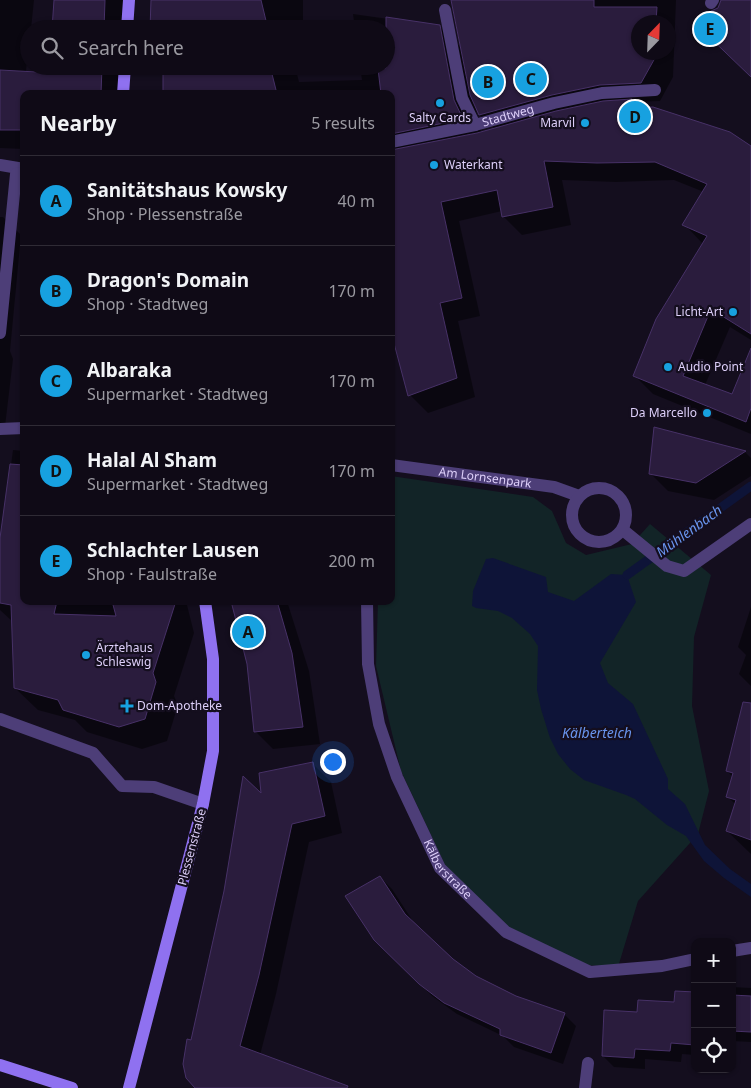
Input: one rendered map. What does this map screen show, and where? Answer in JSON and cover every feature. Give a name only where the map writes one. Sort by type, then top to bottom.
[{"type":"street","points":[[128,20],[130,0]]},
{"type":"street","points":[[445,10],[462,98],[475,125]]},
{"type":"street","points":[[123,90],[124,75]]},
{"type":"street","name":"Stadtweg","points":[[395,141],[475,125],[554,102],[602,93],[655,90]]},
{"type":"street","points":[[0,165],[20,168]]},
{"type":"street","points":[[0,333],[16,174],[20,174]]},
{"type":"street","points":[[0,420],[20,420]]},
{"type":"street","points":[[0,428],[20,428]]},
{"type":"street","name":"Am Lornsenpark","points":[[395,466],[554,487],[579,496]]},
{"type":"street","points":[[602,488],[615,493],[625,504],[627,515],[623,530],[606,543],[593,543],[578,534],[572,521],[572,507],[579,496],[591,489],[602,488]]},
{"type":"street","points":[[623,530],[667,566],[684,571],[751,524]]},
{"type":"street","name":"Plessenstraße","points":[[130,1088],[204,804],[213,752],[213,668],[205,605]]},
{"type":"street","name":"Kälberstraße","points":[[367,605],[368,664],[379,724],[397,777],[440,868],[506,932],[590,972],[662,966],[691,960]]},
{"type":"street","points":[[0,719],[93,753],[122,786],[154,787],[204,804]]},
{"type":"street","points":[[736,950],[751,948]]},
{"type":"street","points":[[585,1088],[588,1063]]},
{"type":"street","points":[[0,1065],[72,1088]]},
{"type":"shaded area","points":[[395,477],[533,497],[552,511],[566,543],[586,555],[632,544],[650,524],[711,575],[694,637],[692,706],[709,791],[698,834],[638,901],[618,967],[585,965],[508,927],[446,867],[401,771],[376,666],[378,605],[395,605]]},
{"type":"water","name":"Kälberteich","points":[[493,558],[546,577],[548,592],[574,601],[611,574],[627,575],[636,602],[600,663],[608,683],[633,704],[668,779],[668,789],[685,804],[705,845],[730,869],[751,884],[751,897],[704,861],[686,836],[667,825],[635,799],[584,780],[570,769],[558,754],[550,738],[537,690],[538,646],[530,634],[512,618],[498,611],[472,606],[473,591],[486,559]]},
{"type":"building","points":[[54,0],[105,0],[104,20],[53,20]]},
{"type":"building","points":[[151,0],[261,0],[266,20],[150,20]]},
{"type":"building","points":[[451,0],[594,0],[594,7],[657,7],[656,15],[631,15],[631,60],[654,60],[641,83],[600,85],[552,95],[479,115],[470,95]]},
{"type":"building","points":[[721,0],[751,0],[751,77],[699,27],[711,11],[718,8]]},
{"type":"building","points":[[386,17],[440,25],[454,100],[463,119],[395,133],[395,90],[381,90],[379,75],[395,75],[395,20],[386,20]]},
{"type":"building","points":[[0,70],[20,71],[20,75],[102,75],[101,90],[20,90],[20,130],[0,130]]},
{"type":"building","points":[[163,75],[272,75],[276,90],[163,90]]},
{"type":"building","points":[[632,99],[628,108],[653,107],[730,132],[751,146],[751,334],[711,309],[683,376],[732,394],[751,348],[751,408],[746,422],[633,376],[656,319],[707,236],[682,225],[707,184],[655,162],[597,163],[544,161],[553,207],[502,217],[497,190],[441,202],[462,298],[440,303],[457,378],[408,396],[395,347],[395,149],[477,133],[556,111],[603,101]]},
{"type":"building","points":[[654,427],[746,451],[696,483],[649,474]]},
{"type":"building","name":"Ärztehaus Schleswig","points":[[10,464],[20,465],[20,605],[56,605],[54,614],[116,616],[113,605],[175,605],[153,673],[156,682],[145,719],[119,727],[63,710],[58,700],[14,688],[11,605],[0,603],[0,538]]},
{"type":"building","points":[[232,605],[278,605],[292,653],[303,727],[254,732],[247,664]]},
{"type":"building","points":[[743,702],[751,703],[751,840],[726,831],[736,800],[726,797],[733,773],[726,771]]},
{"type":"building","points":[[313,762],[325,816],[292,824],[259,975],[240,1046],[348,1086],[347,1088],[195,1088],[186,1078],[183,1064],[187,1039],[191,1040],[224,891],[243,776],[261,793],[259,773]]},
{"type":"building","points":[[380,876],[405,914],[453,959],[476,976],[516,996],[565,1013],[551,1053],[500,1035],[500,1029],[444,1003],[419,984],[374,940],[345,896]]},
{"type":"building","points":[[675,991],[691,992],[691,1045],[671,1043],[670,1051],[635,1049],[634,1058],[602,1056],[604,1010],[637,1012],[638,1000],[674,1002]]},
{"type":"building","points":[[736,995],[751,996],[751,1032],[736,1031]]},
{"type":"waterway","name":"Mühlenbach","points":[[627,575],[751,486]]},
{"type":"place","name":"Schlachter Lausen","points":[[710,29]]},
{"type":"place","name":"Albaraka","points":[[531,79]]},
{"type":"place","name":"Dragon's Domain","points":[[488,82]]},
{"type":"place","name":"Salty Cards","points":[[440,103]]},
{"type":"place","name":"Halal Al Sham","points":[[635,117]]},
{"type":"place","name":"Marvil","points":[[585,123]]},
{"type":"place","name":"Waterkant","points":[[434,165]]},
{"type":"place","name":"Licht-Art","points":[[733,312]]},
{"type":"place","name":"Audio Point","points":[[668,367]]},
{"type":"place","name":"Da Marcello","points":[[707,413]]},
{"type":"place","name":"Sanitätshaus Kowsky","points":[[248,632]]},
{"type":"place","name":"Ärztehaus Schleswig","points":[[86,655]]},
{"type":"place","name":"Dom-Apotheke","points":[[127,706]]}]
